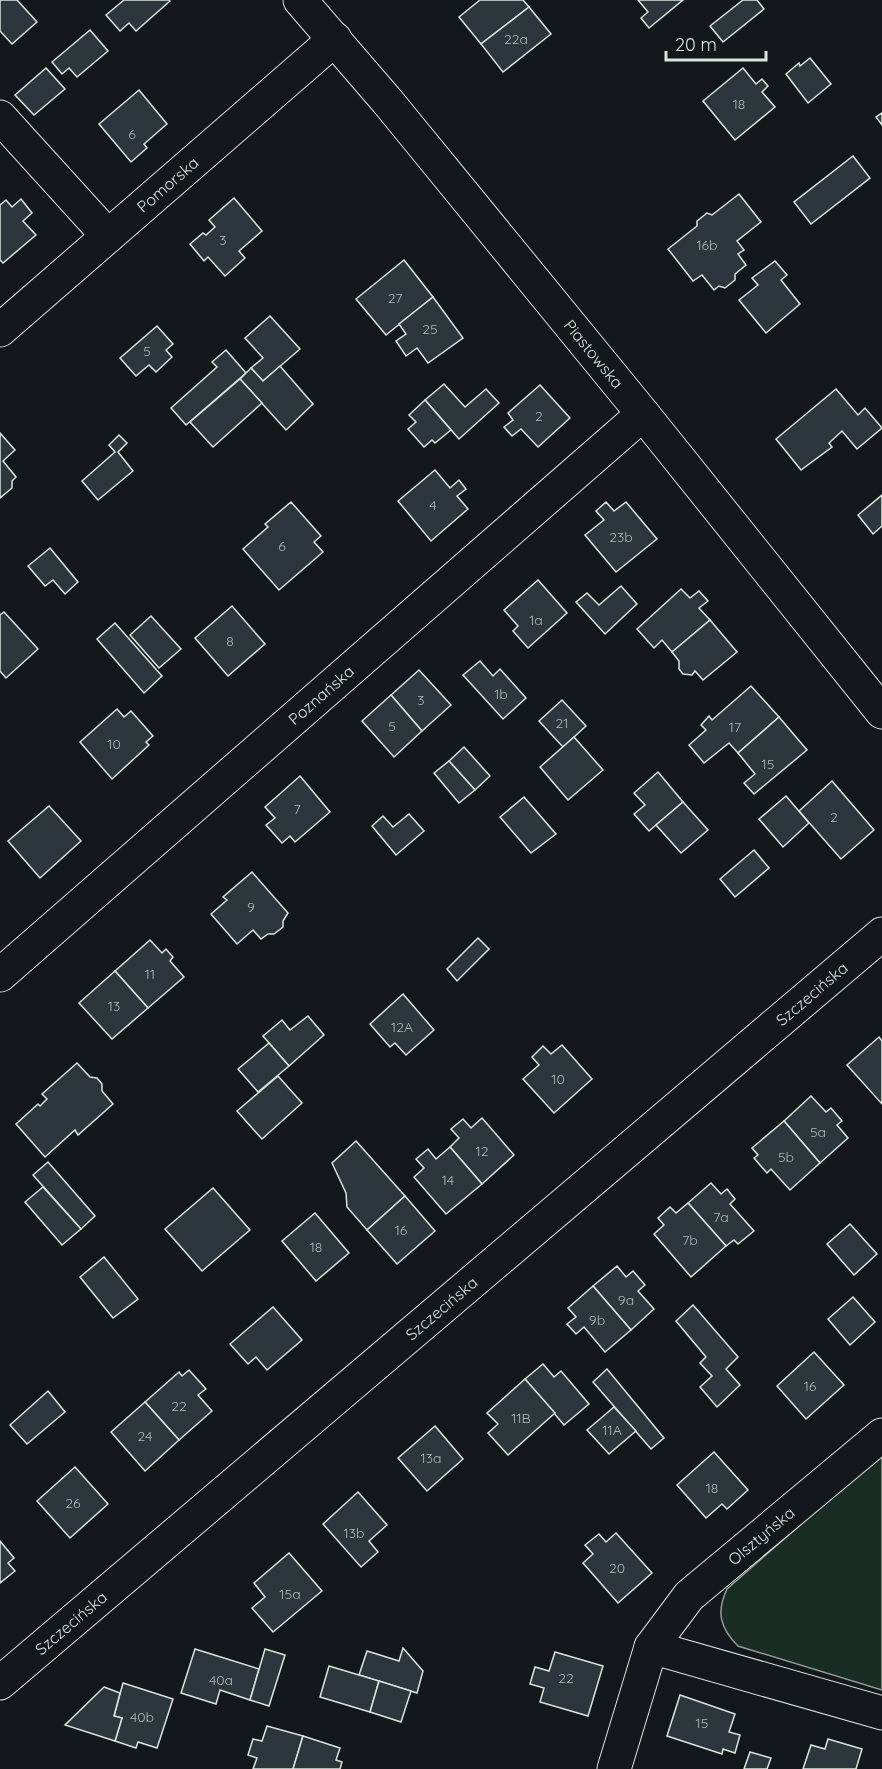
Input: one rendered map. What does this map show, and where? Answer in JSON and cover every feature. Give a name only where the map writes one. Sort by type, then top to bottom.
[{"type":"street","name":"Piastowska","points":[[300,0],[335,39],[643,414],[882,712]]},
{"type":"street","name":"Pomorska","points":[[0,330],[335,39]]},
{"type":"street","points":[[0,117],[108,236]]},
{"type":"street","name":"Poznańska","points":[[0,975],[643,414]]},
{"type":"street","name":"Szczecińska","points":[[0,1683],[882,934]]},
{"type":"street","name":"Olsztyńska","points":[[614,1769],[651,1647],[689,1596],[882,1435]]},
{"type":"street","points":[[651,1647],[882,1713]]},
{"type":"green space","points":[[882,1453],[882,1690],[738,1646],[727,1633],[722,1619],[722,1605],[727,1589]]},
{"type":"building","points":[[0,0],[17,0],[37,22],[12,44],[0,31]]},
{"type":"building","points":[[124,0],[170,1],[136,31],[129,23],[120,31],[106,15]]},
{"type":"building","points":[[480,0],[523,0],[529,7],[481,44],[459,17]]},
{"type":"building","points":[[638,0],[683,0],[649,28],[641,18],[648,12]]},
{"type":"building","points":[[743,0],[757,0],[764,9],[723,42],[710,26]]},
{"type":"building","points":[[529,7],[551,34],[503,72],[481,44]]},
{"type":"building","points":[[90,30],[108,51],[77,77],[69,68],[62,74],[52,62]]},
{"type":"building","points":[[810,58],[831,84],[808,103],[786,74],[799,63],[800,66]]},
{"type":"building","points":[[46,68],[65,89],[34,115],[15,95]]},
{"type":"building","points":[[743,68],[756,84],[762,79],[768,86],[762,92],[775,107],[735,140],[703,101]]},
{"type":"building","points":[[139,90],[167,124],[144,144],[147,148],[131,162],[99,124]]},
{"type":"building","points":[[882,113],[882,125],[876,117]]},
{"type":"building","points":[[853,156],[870,178],[811,224],[794,202]]},
{"type":"building","points":[[739,194],[761,222],[737,241],[744,250],[738,254],[746,265],[735,274],[735,280],[725,288],[719,286],[714,290],[702,275],[693,281],[668,249],[697,226],[697,221],[707,213],[712,215]]},
{"type":"building","points":[[234,198],[262,231],[239,251],[245,258],[225,276],[208,257],[204,261],[190,244],[215,227],[209,220]]},
{"type":"building","points":[[21,199],[32,213],[23,221],[36,235],[3,263],[0,260],[0,205],[6,200],[12,207]]},
{"type":"building","points":[[404,260],[433,297],[386,335],[356,299]]},
{"type":"building","points":[[775,261],[787,275],[781,280],[800,304],[766,333],[739,300],[758,285],[752,278]]},
{"type":"building","points":[[433,297],[463,338],[428,363],[417,348],[406,356],[396,341],[406,334],[399,324]]},
{"type":"building","points":[[270,316],[300,349],[263,381],[251,368],[263,358],[245,338]]},
{"type":"building","points":[[157,326],[173,344],[166,350],[172,357],[156,372],[149,365],[136,376],[120,358]]},
{"type":"building","points":[[226,350],[246,373],[186,425],[171,408],[217,367],[212,362]]},
{"type":"building","points":[[280,366],[313,404],[286,430],[240,379],[251,368],[263,381]]},
{"type":"building","points":[[240,379],[262,403],[213,447],[190,422]]},
{"type":"building","points":[[444,384],[465,407],[486,389],[499,403],[459,439],[425,400]]},
{"type":"building","points":[[540,385],[570,418],[538,447],[521,429],[512,436],[504,427],[513,420],[508,413]]},
{"type":"building","points":[[836,389],[858,415],[865,408],[882,428],[857,449],[842,431],[829,443],[832,447],[801,470],[776,439]]},
{"type":"building","points":[[425,400],[451,430],[435,443],[432,440],[424,447],[408,429],[416,422],[409,415]]},
{"type":"building","points":[[0,433],[15,450],[3,461],[16,477],[12,481],[12,488],[0,498]]},
{"type":"building","points":[[119,435],[127,443],[118,452],[133,471],[98,500],[82,481],[115,452],[109,445]]},
{"type":"building","points":[[435,470],[450,488],[459,480],[466,489],[457,496],[468,509],[431,541],[398,501]]},
{"type":"building","points":[[882,495],[882,526],[873,534],[858,515]]},
{"type":"building","points":[[291,502],[321,536],[314,542],[323,552],[279,590],[243,549],[268,527],[265,524]]},
{"type":"building","points":[[606,502],[614,511],[626,502],[657,539],[616,572],[585,535],[604,520],[596,511]]},
{"type":"building","points":[[50,548],[78,582],[65,594],[53,580],[45,586],[28,566]]},
{"type":"building","points":[[538,580],[567,613],[528,648],[513,631],[518,626],[504,610]]},
{"type":"building","points":[[621,586],[637,604],[605,634],[576,602],[587,593],[599,605]]},
{"type":"building","points":[[681,589],[690,598],[699,591],[708,601],[699,608],[710,620],[672,652],[662,640],[654,648],[637,629]]},
{"type":"building","points":[[232,606],[265,644],[228,676],[195,638]]},
{"type":"building","points":[[4,612],[38,649],[6,678],[0,671],[0,615]]},
{"type":"building","points":[[151,616],[181,649],[159,668],[130,635]]},
{"type":"building","points":[[710,620],[737,652],[703,680],[695,671],[692,675],[683,674],[679,669],[679,661],[672,652]]},
{"type":"building","points":[[115,623],[162,676],[144,693],[97,639]]},
{"type":"building","points":[[480,661],[493,676],[500,669],[526,698],[503,719],[463,675]]},
{"type":"building","points":[[419,670],[451,705],[422,731],[391,695]]},
{"type":"building","points":[[751,686],[779,717],[738,753],[729,743],[704,763],[689,745],[706,730],[701,725],[709,716],[712,720]]},
{"type":"building","points":[[391,695],[422,731],[394,757],[362,721]]},
{"type":"building","points":[[562,700],[586,726],[563,747],[539,721]]},
{"type":"building","points":[[117,709],[124,717],[131,711],[153,736],[146,742],[149,745],[112,779],[80,742]]},
{"type":"building","points":[[779,717],[807,750],[754,794],[744,783],[755,774],[738,753]]},
{"type":"building","points":[[574,737],[603,770],[568,800],[540,767]]},
{"type":"building","points":[[464,747],[490,776],[475,790],[449,761]]},
{"type":"building","points":[[449,761],[475,790],[459,803],[434,773]]},
{"type":"building","points":[[658,772],[683,802],[649,831],[634,814],[645,805],[634,793]]},
{"type":"building","points":[[300,776],[330,812],[295,842],[290,836],[282,843],[266,825],[275,818],[265,807]]},
{"type":"building","points":[[832,781],[874,830],[841,859],[799,811]]},
{"type":"building","points":[[786,796],[809,823],[783,847],[759,819]]},
{"type":"building","points":[[524,797],[556,834],[531,853],[500,817]]},
{"type":"building","points":[[683,802],[708,830],[681,853],[656,825]]},
{"type":"building","points":[[49,806],[81,841],[40,878],[8,841]]},
{"type":"building","points":[[409,814],[424,831],[396,855],[372,826],[383,816],[393,827]]},
{"type":"building","points":[[754,850],[769,868],[735,897],[720,879]]},
{"type":"building","points":[[252,872],[288,913],[283,921],[283,927],[274,934],[268,934],[261,939],[253,930],[237,944],[211,914],[227,900],[223,897]]},
{"type":"building","points":[[478,938],[489,949],[457,981],[447,969]]},
{"type":"building","points":[[150,940],[162,953],[166,949],[173,957],[170,961],[184,977],[148,1008],[115,971]]},
{"type":"building","points":[[115,971],[148,1008],[112,1039],[79,1003]]},
{"type":"building","points":[[403,994],[434,1030],[406,1055],[395,1043],[390,1047],[370,1024]]},
{"type":"building","points":[[308,1016],[324,1035],[289,1066],[263,1036],[282,1020],[290,1030]]},
{"type":"building","points":[[879,1037],[882,1041],[882,1104],[847,1065]]},
{"type":"building","points":[[269,1043],[289,1066],[258,1092],[238,1069]]},
{"type":"building","points":[[562,1045],[592,1079],[554,1113],[523,1079],[539,1065],[532,1057],[543,1046],[551,1054]]},
{"type":"building","points":[[77,1063],[90,1077],[97,1078],[102,1084],[102,1091],[113,1104],[78,1135],[75,1130],[45,1157],[16,1124],[47,1099],[42,1094]]},
{"type":"building","points":[[278,1076],[302,1103],[262,1139],[237,1111]]},
{"type":"building","points":[[811,1096],[826,1112],[831,1108],[842,1121],[837,1125],[848,1138],[820,1163],[784,1121]]},
{"type":"building","points":[[482,1118],[514,1155],[482,1184],[450,1147],[459,1138],[451,1129],[463,1119],[471,1128]]},
{"type":"building","points":[[784,1121],[820,1163],[790,1190],[771,1169],[767,1173],[754,1158],[758,1155],[752,1148]]},
{"type":"building","points":[[356,1141],[405,1196],[367,1230],[347,1207],[346,1193],[332,1163]]},
{"type":"building","points":[[450,1147],[482,1184],[446,1214],[414,1177],[424,1168],[416,1159],[428,1149],[436,1159]]},
{"type":"building","points":[[48,1162],[95,1216],[81,1229],[33,1175]]},
{"type":"building","points":[[711,1183],[721,1194],[727,1189],[735,1199],[730,1204],[754,1231],[738,1244],[734,1240],[726,1246],[688,1203]]},
{"type":"building","points":[[43,1187],[81,1229],[62,1245],[25,1202]]},
{"type":"building","points":[[213,1188],[250,1230],[202,1271],[165,1229]]},
{"type":"building","points":[[405,1196],[435,1231],[397,1264],[367,1230]]},
{"type":"building","points":[[688,1203],[726,1246],[691,1277],[654,1234],[664,1225],[658,1218],[670,1207],[676,1213]]},
{"type":"building","points":[[315,1213],[349,1253],[316,1281],[282,1241]]},
{"type":"building","points":[[850,1224],[877,1254],[854,1275],[827,1244]]},
{"type":"building","points":[[104,1257],[138,1299],[113,1318],[80,1277]]},
{"type":"building","points":[[617,1266],[626,1277],[633,1271],[645,1285],[638,1291],[654,1309],[631,1330],[593,1286]]},
{"type":"building","points":[[593,1286],[631,1330],[605,1352],[584,1327],[576,1334],[567,1324],[576,1317],[568,1308]]},
{"type":"building","points":[[853,1297],[875,1322],[850,1345],[828,1319]]},
{"type":"building","points":[[693,1305],[738,1357],[726,1369],[740,1385],[717,1407],[700,1387],[712,1376],[700,1363],[706,1357],[676,1321]]},
{"type":"building","points":[[273,1307],[302,1340],[267,1370],[256,1357],[248,1364],[230,1344]]},
{"type":"building","points":[[814,1352],[844,1385],[806,1419],[777,1386]]},
{"type":"building","points":[[543,1364],[554,1377],[561,1371],[589,1404],[564,1425],[525,1379]]},
{"type":"building","points":[[607,1369],[664,1438],[651,1449],[593,1382]]},
{"type":"building","points":[[189,1370],[206,1389],[198,1395],[212,1411],[179,1440],[145,1402],[179,1372],[182,1376]]},
{"type":"building","points":[[525,1379],[555,1413],[508,1455],[488,1433],[498,1424],[487,1413]]},
{"type":"building","points":[[48,1391],[65,1412],[27,1444],[10,1425]]},
{"type":"building","points":[[145,1402],[179,1440],[145,1471],[111,1432]]},
{"type":"building","points":[[614,1407],[636,1431],[609,1454],[587,1430]]},
{"type":"building","points":[[435,1426],[463,1459],[427,1491],[398,1458]]},
{"type":"building","points":[[714,1452],[748,1490],[727,1509],[722,1504],[706,1518],[677,1485]]},
{"type":"building","points":[[75,1467],[108,1504],[70,1538],[37,1501]]},
{"type":"building","points":[[358,1492],[387,1525],[369,1541],[378,1552],[361,1567],[323,1524]]},
{"type":"building","points":[[616,1533],[652,1573],[618,1603],[583,1563],[593,1554],[585,1545],[599,1534],[606,1542]]},
{"type":"building","points":[[0,1541],[14,1558],[8,1563],[15,1571],[0,1583]]},
{"type":"building","points":[[289,1553],[322,1591],[273,1632],[252,1608],[265,1597],[254,1583]]},
{"type":"building","points":[[403,1648],[423,1671],[417,1693],[359,1675],[367,1651],[399,1661]]},
{"type":"building","points":[[195,1649],[259,1669],[250,1700],[220,1690],[216,1704],[181,1693]]},
{"type":"building","points":[[265,1649],[285,1655],[269,1706],[250,1700]]},
{"type":"building","points":[[555,1652],[603,1666],[588,1716],[540,1702],[544,1688],[530,1684],[535,1667],[549,1671]]},
{"type":"building","points":[[329,1666],[379,1681],[370,1712],[320,1697]]},
{"type":"building","points":[[379,1681],[411,1691],[401,1722],[370,1712]]},
{"type":"building","points":[[123,1683],[173,1699],[157,1748],[138,1742],[136,1748],[115,1741],[122,1718],[114,1716]]},
{"type":"building","points":[[104,1687],[120,1693],[114,1716],[122,1718],[115,1741],[65,1725]]},
{"type":"building","points":[[680,1695],[735,1714],[729,1732],[740,1735],[735,1753],[723,1749],[722,1754],[667,1736]]},
{"type":"building","points":[[267,1726],[303,1736],[293,1769],[253,1769],[257,1758],[248,1755],[253,1739],[262,1741]]},
{"type":"building","points":[[303,1736],[340,1748],[336,1760],[342,1762],[340,1769],[293,1769]]},
{"type":"building","points":[[828,1739],[862,1749],[856,1769],[803,1769],[811,1745],[825,1749]]},
{"type":"building","points":[[750,1752],[771,1758],[767,1769],[744,1769]]}]
